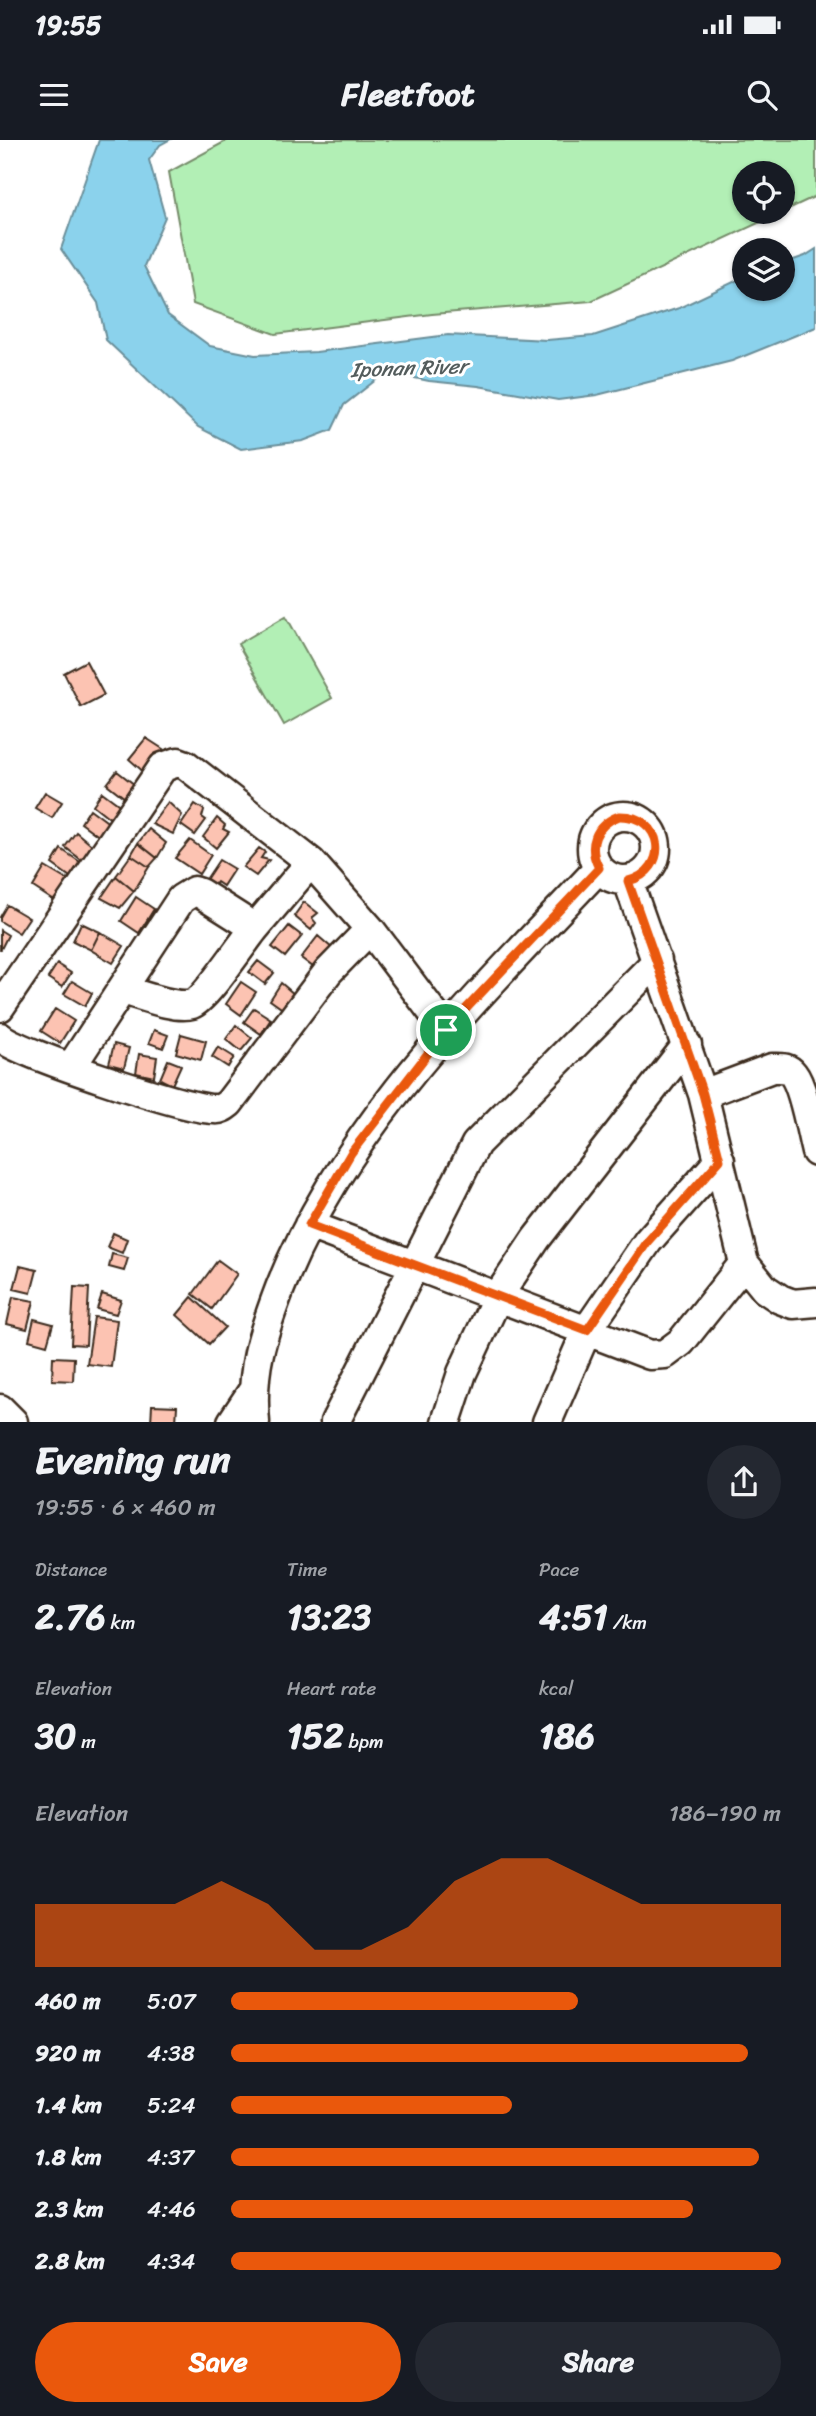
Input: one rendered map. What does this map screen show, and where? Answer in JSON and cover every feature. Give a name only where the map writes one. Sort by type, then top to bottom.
[{"type":"street","points":[[0,1007],[163,767],[171,763],[186,765],[310,862],[370,929],[446,1030]]},
{"type":"street","points":[[619,816],[637,818],[652,831],[656,839],[655,858],[645,873],[628,881],[611,878],[599,868],[592,850],[593,841],[602,825],[619,816]]},
{"type":"street","points":[[123,990],[178,1005],[192,1004],[203,996],[310,862]]},
{"type":"street","points":[[255,1422],[252,1392],[263,1332],[297,1246],[351,1153],[446,1030],[599,868]]},
{"type":"street","points":[[628,881],[703,1094],[744,1263],[765,1289],[780,1298],[793,1304],[816,1302]]},
{"type":"street","points":[[71,1067],[181,899],[189,892],[200,893],[255,928]]},
{"type":"street","points":[[0,1037],[15,1047],[174,1101],[207,1109],[223,1108],[328,972],[370,929]]},
{"type":"street","points":[[335,1422],[476,1144],[657,961]]},
{"type":"street","points":[[446,1422],[462,1373],[498,1296],[536,1239],[687,1045]]},
{"type":"street","points":[[703,1094],[772,1068],[784,1068],[792,1072],[799,1086],[816,1152]]},
{"type":"street","points":[[547,1422],[587,1330],[648,1241],[720,1160]]},
{"type":"street","points":[[309,1225],[650,1355],[665,1354],[681,1342],[744,1263]]},
{"type":"street","points":[[232,1422],[252,1392]]},
{"type":"street","points":[[0,1409],[13,1422]]},
{"type":"green space","points":[[228,140],[816,140],[816,196],[795,206],[795,161],[732,161],[732,224],[756,224],[591,301],[432,314],[275,334],[193,304],[169,172]]},
{"type":"green space","points":[[286,616],[332,698],[284,725],[238,644]]},
{"type":"water","name":"Iponan River","points":[[99,140],[169,140],[160,145],[149,160],[165,217],[144,266],[168,315],[210,346],[255,355],[316,352],[448,335],[547,340],[593,336],[679,308],[732,283],[732,301],[795,301],[795,259],[816,249],[816,327],[732,361],[597,395],[558,400],[386,372],[344,405],[332,430],[303,441],[241,449],[198,427],[106,340],[98,303],[61,249]]},
{"type":"building","points":[[86,661],[104,695],[81,707],[64,673]]},
{"type":"building","points":[[146,738],[163,749],[146,774],[129,759]]},
{"type":"building","points":[[117,771],[135,785],[125,798],[107,784]]},
{"type":"building","points":[[45,792],[62,802],[52,818],[35,808]]},
{"type":"building","points":[[102,792],[122,807],[112,820],[93,805]]},
{"type":"building","points":[[168,802],[182,815],[173,834],[152,824]]},
{"type":"building","points":[[195,804],[204,810],[202,817],[206,820],[195,835],[181,825]]},
{"type":"building","points":[[90,809],[110,824],[100,837],[81,823]]},
{"type":"building","points":[[217,818],[225,825],[223,829],[229,832],[216,848],[203,837]]},
{"type":"building","points":[[149,829],[166,843],[157,858],[138,843]]},
{"type":"building","points":[[76,832],[95,848],[84,862],[65,847]]},
{"type":"building","points":[[190,840],[211,855],[199,874],[175,858]]},
{"type":"building","points":[[138,843],[157,858],[149,867],[131,855]]},
{"type":"building","points":[[259,848],[265,852],[261,858],[269,860],[256,876],[243,867]]},
{"type":"building","points":[[61,849],[83,864],[73,879],[52,864]]},
{"type":"building","points":[[131,855],[149,867],[134,891],[116,876]]},
{"type":"building","points":[[219,860],[234,869],[223,886],[217,882],[213,887],[205,881]]},
{"type":"building","points":[[45,867],[72,883],[59,904],[33,887]]},
{"type":"building","points":[[116,876],[134,891],[120,908],[101,898]]},
{"type":"building","points":[[136,897],[154,909],[139,933],[121,921]]},
{"type":"building","points":[[304,902],[318,913],[312,918],[316,923],[311,930],[294,916]]},
{"type":"building","points":[[7,905],[29,918],[19,933],[0,921]]},
{"type":"building","points":[[81,923],[100,932],[91,950],[73,941]]},
{"type":"building","points":[[289,926],[302,936],[285,957],[272,947]]},
{"type":"building","points":[[0,930],[8,935],[1,949],[0,949]]},
{"type":"building","points":[[100,932],[124,946],[113,963],[91,950]]},
{"type":"building","points":[[318,936],[333,949],[317,970],[301,958]]},
{"type":"building","points":[[258,961],[274,973],[265,984],[249,972]]},
{"type":"building","points":[[57,964],[71,973],[62,987],[48,978]]},
{"type":"building","points":[[72,981],[92,993],[85,1006],[64,994]]},
{"type":"building","points":[[241,982],[256,992],[241,1015],[226,1004]]},
{"type":"building","points":[[281,983],[295,995],[284,1010],[270,1000]]},
{"type":"building","points":[[254,1008],[271,1019],[261,1034],[244,1022]]},
{"type":"building","points":[[55,1009],[74,1021],[60,1043],[41,1031]]},
{"type":"building","points":[[236,1025],[252,1038],[241,1051],[226,1039]]},
{"type":"building","points":[[154,1030],[168,1035],[163,1048],[149,1043]]},
{"type":"building","points":[[181,1034],[206,1041],[201,1060],[176,1053]]},
{"type":"building","points":[[114,1044],[129,1048],[124,1068],[109,1064]]},
{"type":"building","points":[[218,1047],[234,1057],[228,1067],[212,1057]]},
{"type":"building","points":[[139,1054],[157,1057],[154,1077],[136,1073]]},
{"type":"building","points":[[168,1060],[181,1065],[172,1085],[160,1079]]},
{"type":"building","points":[[113,1233],[127,1239],[122,1253],[107,1247]]},
{"type":"building","points":[[112,1254],[128,1258],[124,1271],[109,1267]]},
{"type":"building","points":[[218,1260],[237,1274],[212,1309],[193,1294]]},
{"type":"building","points":[[20,1266],[37,1270],[31,1293],[14,1289]]},
{"type":"building","points":[[74,1287],[89,1288],[86,1345],[71,1344]]},
{"type":"building","points":[[102,1294],[121,1300],[116,1314],[97,1309]]},
{"type":"building","points":[[13,1297],[34,1301],[27,1329],[7,1324]]},
{"type":"building","points":[[192,1297],[225,1327],[209,1344],[177,1315]]},
{"type":"building","points":[[94,1317],[117,1320],[111,1367],[87,1364]]},
{"type":"building","points":[[34,1319],[53,1324],[47,1345],[29,1340]]},
{"type":"building","points":[[53,1357],[74,1358],[73,1381],[52,1380]]},
{"type":"building","points":[[152,1405],[177,1406],[176,1422],[151,1422]]},
{"type":"route","points":[[619,816],[637,818],[646,823],[656,839],[655,858],[645,873],[628,881],[703,1094],[720,1160],[648,1241],[587,1330],[309,1225],[351,1153],[446,1030],[599,868],[592,850],[593,841],[602,825],[619,816]]}]
